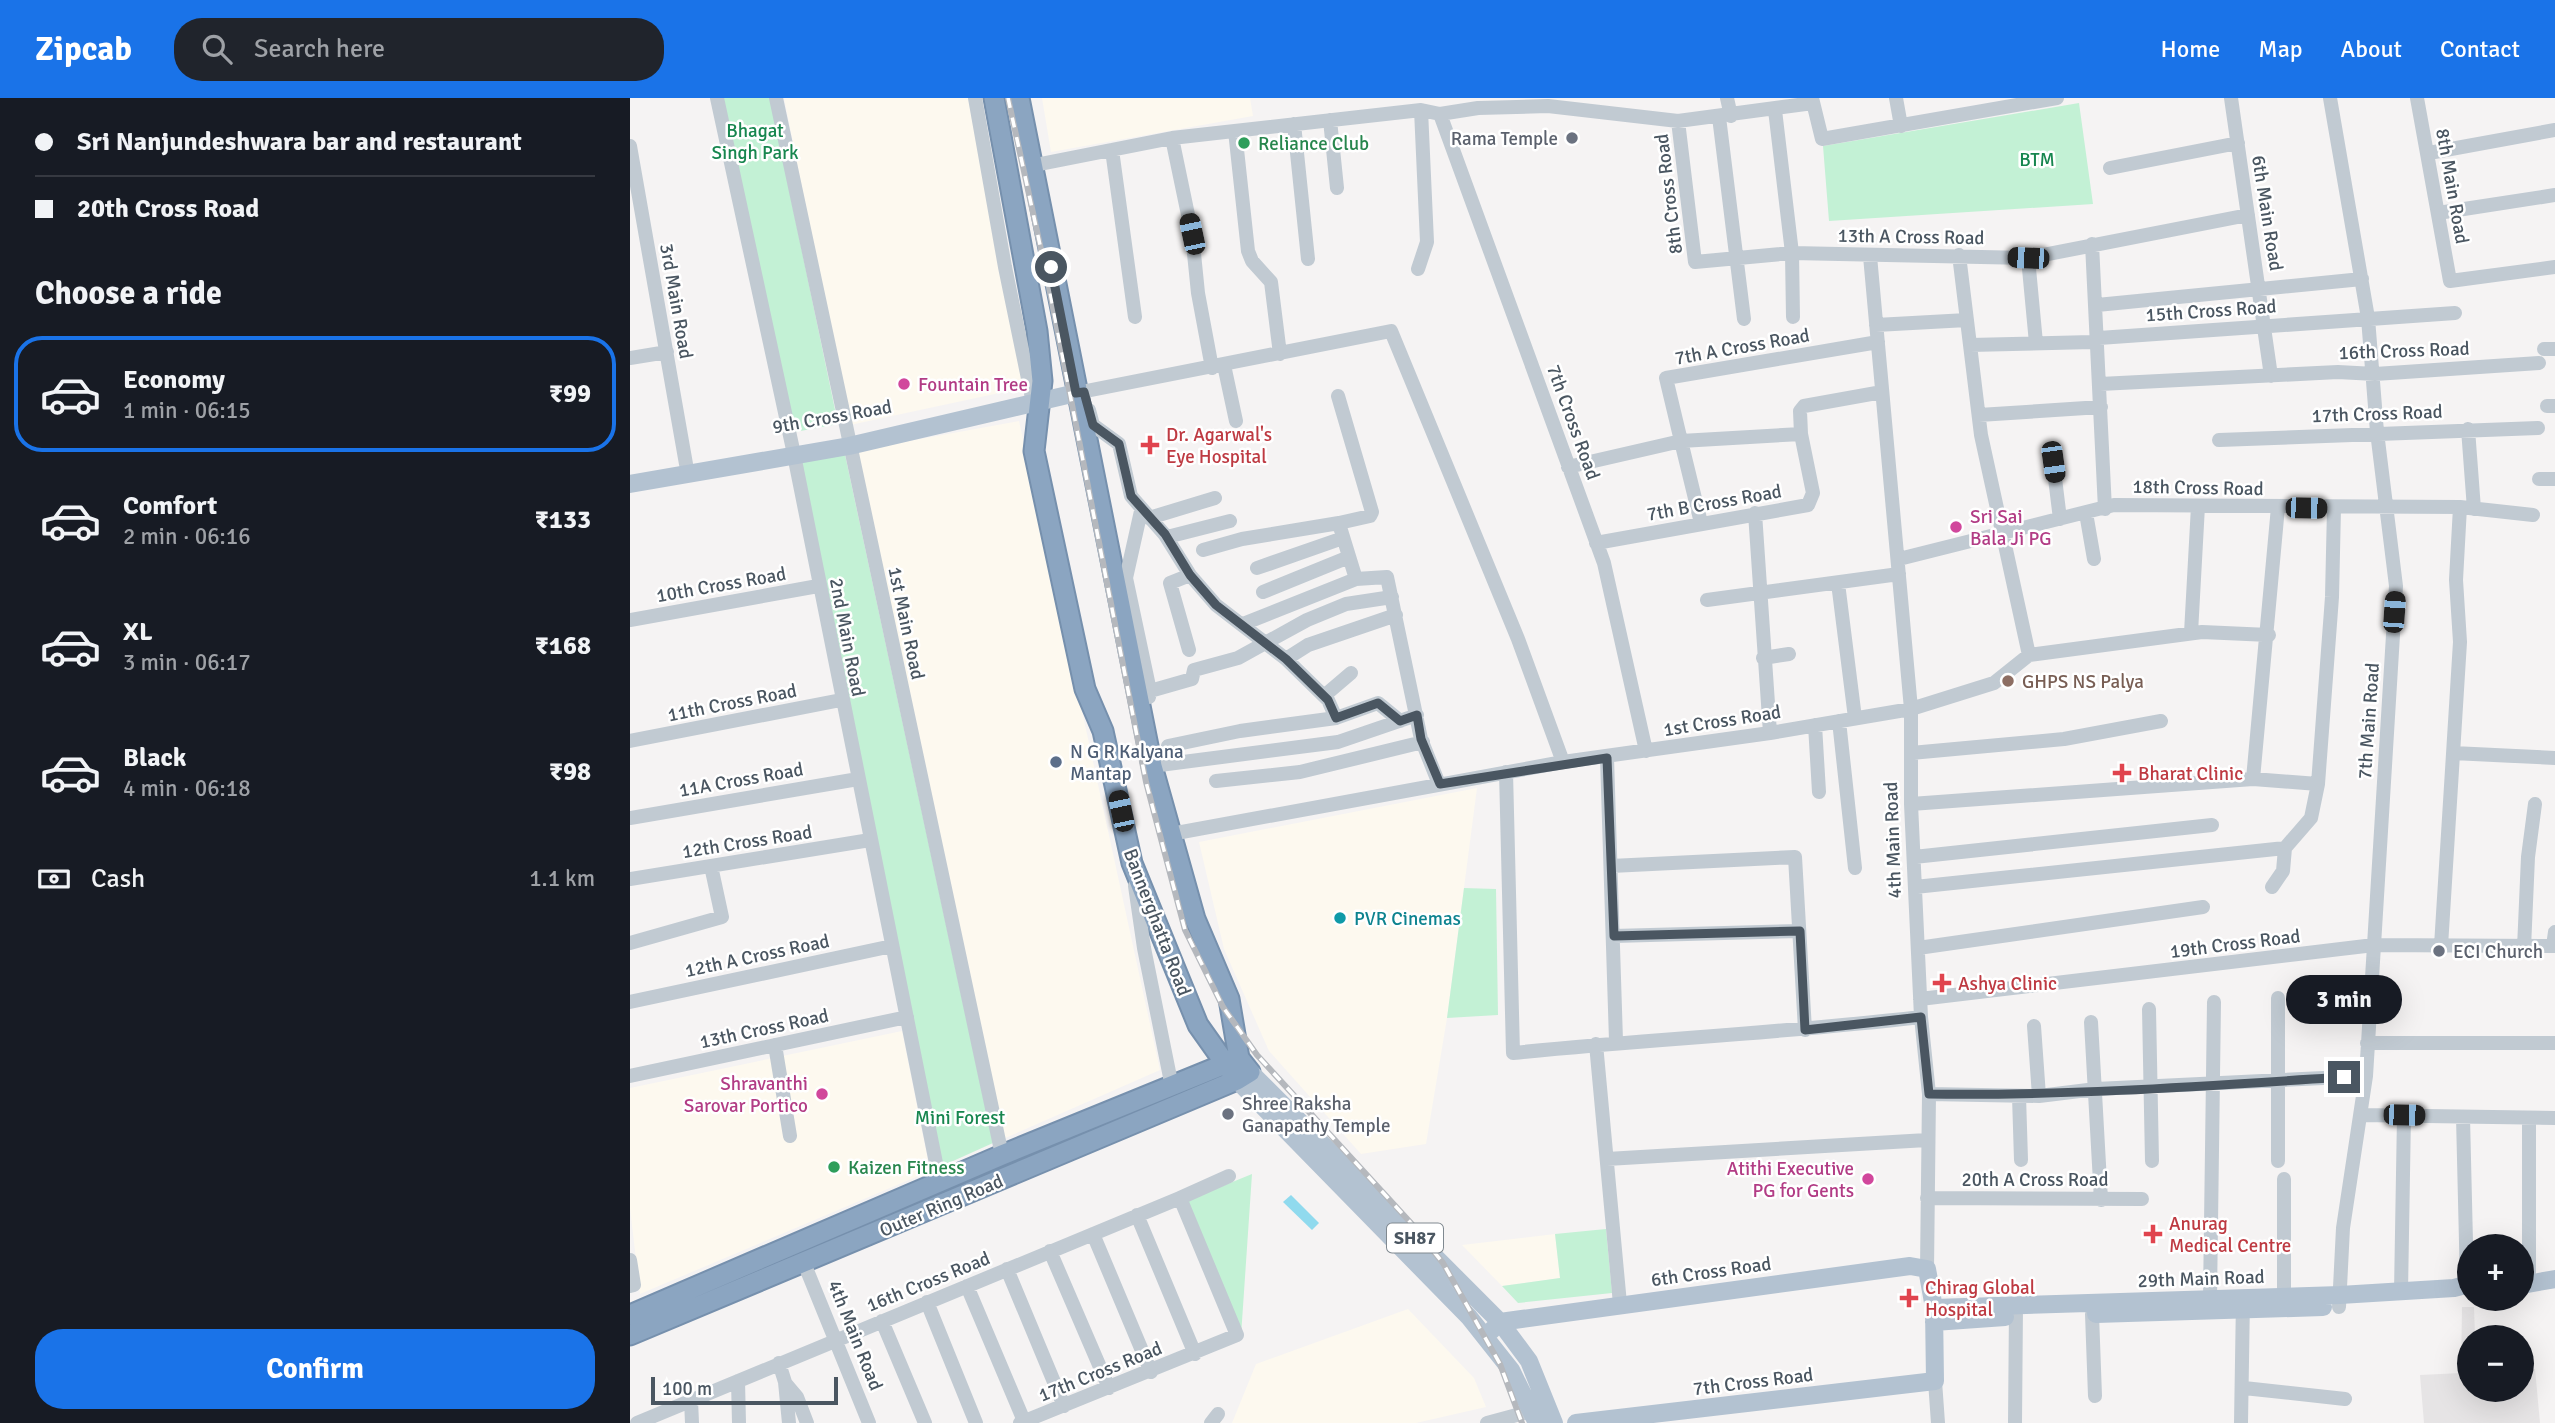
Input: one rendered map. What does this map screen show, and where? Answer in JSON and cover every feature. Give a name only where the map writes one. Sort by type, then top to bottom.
[{"type":"highway","name":"Bannerghatta Road","points":[[994,98],[1038,399],[1034,451],[1085,689],[1103,731],[1132,863],[1194,1017],[1238,1069]]},
{"type":"highway","name":"Bannerghatta Road","points":[[1019,98],[1030,166],[1080,392],[1152,766],[1195,919],[1229,999],[1238,1069]]},
{"type":"highway","name":"Outer Ring Road","points":[[635,1312],[1002,1155],[1172,1087],[1238,1069]]},
{"type":"highway","name":"Outer Ring Road","points":[[630,1335],[804,1263],[1238,1069]]},
{"type":"main road","name":"9th Cross Road","points":[[630,484],[1080,392]]},
{"type":"main road","name":"9th Cross Road","points":[[630,474],[793,451]]},
{"type":"main road","name":"Bannerghatta Road","points":[[1238,1069],[1500,1322],[1529,1362],[1555,1423]]},
{"type":"main road","name":"Bannerghatta Road","points":[[1238,1069],[1486,1336],[1511,1370],[1535,1420]]},
{"type":"main road","name":"6th Cross Road","points":[[1500,1322],[1910,1266],[1927,1269]]},
{"type":"main road","points":[[2534,1274],[2555,1268]]},
{"type":"main road","name":"4th Main Road","points":[[1927,1269],[1934,1315],[1935,1381]]},
{"type":"main road","points":[[2534,1278],[2555,1279]]},
{"type":"main road","name":"29th Main Road","points":[[2016,1311],[2092,1314],[2339,1301],[2457,1289]]},
{"type":"main road","name":"29th Main Road","points":[[1934,1315],[2210,1298],[2244,1304],[2284,1296],[2339,1301],[2401,1292],[2457,1289]]},
{"type":"main road","points":[[1486,1336],[1500,1322]]},
{"type":"main road","name":"7th Cross Road","points":[[1576,1423],[1935,1381]]},
{"type":"street","name":"2nd Main Road","points":[[716,98],[793,451],[940,1183]]},
{"type":"street","name":"1st Main Road","points":[[776,98],[1002,1155]]},
{"type":"street","points":[[975,98],[1028,333]]},
{"type":"street","points":[[1727,98],[1725,116],[1744,319]]},
{"type":"street","points":[[1896,98],[1901,126]]},
{"type":"street","points":[[1030,166],[1172,138],[1421,110],[1440,114],[1482,103],[1548,102],[1678,121],[1774,110],[1813,100],[1822,139],[2057,98]]},
{"type":"street","name":"6th Main Road","points":[[2231,98],[2266,325],[2271,376]]},
{"type":"street","name":"7th Main Road","points":[[2330,98],[2368,318],[2375,374],[2377,432],[2396,586],[2366,1076],[2343,1228],[2339,1301]]},
{"type":"street","name":"8th Main Road","points":[[2417,98],[2450,281],[2555,267]]},
{"type":"street","points":[[1418,269],[1427,242],[1421,110]]},
{"type":"street","points":[[1774,110],[1791,253],[1793,317]]},
{"type":"street","name":"7th Cross Road","points":[[1440,114],[1596,543],[1646,751]]},
{"type":"street","points":[[1331,120],[1337,188]]},
{"type":"street","name":"8th Cross Road","points":[[1678,121],[1695,262]]},
{"type":"street","points":[[1294,124],[1308,259]]},
{"type":"street","points":[[2429,153],[2555,130]]},
{"type":"street","points":[[1235,131],[1248,251],[1252,261],[1271,282],[1280,354]]},
{"type":"street","points":[[1172,138],[1192,234],[1198,293],[1236,422]]},
{"type":"street","points":[[2109,168],[2238,143]]},
{"type":"street","name":"3rd Main Road","points":[[630,146],[686,464]]},
{"type":"street","points":[[1112,150],[1135,317]]},
{"type":"street","points":[[2438,213],[2555,195]]},
{"type":"street","name":"13th A Cross Road","points":[[1695,262],[1791,253],[1870,257],[1959,255],[2028,258],[2248,215]]},
{"type":"street","points":[[2092,244],[2099,338],[2105,509]]},
{"type":"street","points":[[1959,255],[1979,415],[2000,533],[2029,655],[2191,633],[2269,635]]},
{"type":"street","name":"4th Main Road","points":[[1870,257],[1912,709],[1911,804],[1921,1017],[1929,1094],[1927,1269]]},
{"type":"street","points":[[2028,258],[2036,343]]},
{"type":"street","points":[[2097,305],[2361,279]]},
{"type":"street","name":"15th Cross Road","points":[[1970,345],[2092,342],[2099,338],[2455,313]]},
{"type":"street","points":[[1876,325],[1967,320]]},
{"type":"street","points":[[1336,718],[1324,696],[1286,659],[1216,605],[1190,575],[1167,537],[1131,496],[1119,444],[1093,425],[1080,392],[1391,331],[1518,639],[1563,762]]},
{"type":"street","name":"7th A Cross Road","points":[[1681,441],[1665,378],[1878,342]]},
{"type":"street","points":[[630,358],[667,352]]},
{"type":"street","name":"16th Cross Road","points":[[2100,384],[2338,372],[2375,374],[2539,363]]},
{"type":"street","points":[[1569,467],[1681,441],[1801,433],[1800,411],[1804,406],[1882,392]]},
{"type":"street","points":[[1203,550],[1242,538],[1370,516],[1372,512],[1338,396]]},
{"type":"street","points":[[1979,415],[2101,407]]},
{"type":"street","name":"17th Cross Road","points":[[2219,440],[2538,428]]},
{"type":"street","points":[[2441,946],[2460,642],[2456,580],[2467,508],[2468,429]]},
{"type":"street","name":"7th B Cross Road","points":[[1596,543],[1808,505],[1813,493],[1801,433]]},
{"type":"street","points":[[1681,441],[1701,523]]},
{"type":"street","points":[[2053,462],[2060,519]]},
{"type":"street","points":[[2539,479],[2555,479]]},
{"type":"street","points":[[1145,514],[1215,498]]},
{"type":"street","name":"18th Cross Road","points":[[1899,559],[2114,505],[2467,508],[2533,515]]},
{"type":"street","points":[[2191,633],[2198,506]]},
{"type":"street","points":[[2253,779],[2269,635],[2278,507]]},
{"type":"street","points":[[2272,887],[2283,870],[2286,848],[2311,818],[2318,784],[2332,597],[2334,508]]},
{"type":"street","points":[[1755,513],[1770,733]]},
{"type":"street","points":[[2086,513],[2094,559]]},
{"type":"street","points":[[1144,724],[1150,691],[1126,578],[1145,514]]},
{"type":"street","points":[[1167,537],[1230,521]]},
{"type":"street","points":[[1339,523],[1356,579]]},
{"type":"street","points":[[1257,568],[1343,538]]},
{"type":"street","points":[[1263,592],[1349,557]]},
{"type":"street","points":[[1707,600],[1899,574]]},
{"type":"street","points":[[1189,650],[1170,583],[1190,575]]},
{"type":"street","points":[[1243,624],[1356,579],[1387,577],[1423,742],[1440,784]]},
{"type":"street","points":[[1838,583],[1855,718]]},
{"type":"street","name":"10th Cross Road","points":[[630,620],[818,586]]},
{"type":"street","points":[[1150,691],[1192,679],[1194,670],[1238,658],[1307,620],[1346,604],[1392,597]]},
{"type":"street","points":[[1286,659],[1308,645],[1396,615]]},
{"type":"street","points":[[1763,658],[1788,654]]},
{"type":"street","name":"1st Cross Road","points":[[1171,834],[1563,762],[1607,758],[1912,709],[1994,683],[2029,655]]},
{"type":"street","points":[[1324,696],[1351,673]]},
{"type":"street","name":"11th Cross Road","points":[[630,741],[841,699]]},
{"type":"street","points":[[1168,746],[1240,731],[1336,718],[1378,703],[1400,721]]},
{"type":"street","points":[[1152,766],[1338,742],[1417,715]]},
{"type":"street","points":[[1839,721],[1855,867]]},
{"type":"street","points":[[1911,753],[2064,740],[2161,721]]},
{"type":"street","points":[[1815,725],[1819,792]]},
{"type":"street","points":[[1216,781],[1300,772],[1423,742]]},
{"type":"street","points":[[2453,753],[2555,758]]},
{"type":"street","points":[[1607,758],[1616,1041]]},
{"type":"street","points":[[1506,772],[1513,1054],[1616,1041],[1805,1030],[1921,1017]]},
{"type":"street","name":"11A Cross Road","points":[[630,818],[858,779]]},
{"type":"street","points":[[1911,804],[2253,779],[2318,784]]},
{"type":"street","points":[[2524,948],[2528,857],[2535,804]]},
{"type":"street","points":[[1914,857],[2212,825]]},
{"type":"street","name":"12th Cross Road","points":[[630,879],[870,840]]},
{"type":"street","points":[[1915,887],[2286,848]]},
{"type":"street","points":[[1612,866],[1796,857],[1805,1030]]},
{"type":"street","points":[[1132,863],[1144,947],[1172,1087]]},
{"type":"street","points":[[630,943],[722,917],[711,866]]},
{"type":"street","points":[[1918,948],[2203,907]]},
{"type":"street","points":[[1614,936],[1800,931]]},
{"type":"street","name":"19th Cross Road","points":[[1920,999],[2374,945],[2524,948],[2554,942]]},
{"type":"street","name":"12th A Cross Road","points":[[630,1002],[892,946]]},
{"type":"street","points":[[2278,998],[2278,1161]]},
{"type":"street","points":[[2210,1298],[2214,1002]]},
{"type":"street","points":[[2149,1009],[2153,1088],[2152,1161]]},
{"type":"street","name":"13th Cross Road","points":[[630,1076],[907,1017]]},
{"type":"street","points":[[2091,1022],[2101,1200]]},
{"type":"street","points":[[2034,1026],[2039,1096]]},
{"type":"street","points":[[2367,1043],[2555,1043]]},
{"type":"street","points":[[1596,1044],[1620,1304]]},
{"type":"street","points":[[775,1045],[790,1136]]},
{"type":"street","points":[[1929,1094],[2039,1096],[2096,1089],[2366,1076]]},
{"type":"street","points":[[2019,1096],[2021,1160]]},
{"type":"street","points":[[2361,1115],[2555,1118]]},
{"type":"street","points":[[2401,1292],[2404,1115]]},
{"type":"street","points":[[2463,1116],[2467,1234]]},
{"type":"street","points":[[2525,1234],[2529,1118]]},
{"type":"street","points":[[1607,1160],[1927,1140]]},
{"type":"street","name":"16th Cross Road","points":[[640,1422],[1230,1176]]},
{"type":"street","points":[[2284,1179],[2284,1296]]},
{"type":"street","name":"17th Cross Road","points":[[1022,1422],[1237,1335],[1180,1198]]},
{"type":"street","name":"20th A Cross Road","points":[[1927,1198],[2142,1199]]},
{"type":"street","points":[[1137,1215],[1195,1354]]},
{"type":"street","points":[[1093,1234],[1151,1372]]},
{"type":"street","points":[[1050,1251],[1109,1388]]},
{"type":"street","points":[[630,1260],[635,1312]]},
{"type":"street","name":"4th Main Road","points":[[804,1263],[869,1423]]},
{"type":"street","points":[[1007,1269],[1064,1406]]},
{"type":"street","points":[[967,1286],[1022,1422]]},
{"type":"street","points":[[927,1302],[976,1423]]},
{"type":"street","points":[[2241,1423],[2244,1388],[2244,1304]]},
{"type":"street","points":[[2015,1423],[2016,1311]]},
{"type":"street","points":[[2092,1314],[2095,1396]]},
{"type":"street","points":[[882,1321],[925,1423]]},
{"type":"street","points":[[779,1363],[785,1382],[789,1423]]},
{"type":"street","points":[[738,1381],[739,1423]]},
{"type":"street","name":"4th Main Road","points":[[1935,1381],[1938,1423]]},
{"type":"street","points":[[785,1382],[797,1397],[807,1423]]},
{"type":"street","points":[[2244,1388],[2345,1399]]},
{"type":"street","points":[[691,1401],[692,1423]]},
{"type":"street","points":[[1487,1423],[1535,1420]]},
{"type":"shaded area","points":[[784,98],[968,98],[1023,388],[850,425]]},
{"type":"shaded area","points":[[1042,98],[1250,98],[1253,116],[1051,152]]},
{"type":"shaded area","points":[[1019,421],[1160,1070],[1003,1139],[854,451]]},
{"type":"shaded area","points":[[1477,788],[1447,1018],[1426,1144],[1361,1154],[1269,1051],[1224,949],[1199,842]]},
{"type":"shaded area","points":[[902,1031],[930,1171],[640,1294],[630,1208],[630,1088]]},
{"type":"shaded area","points":[[1555,1234],[1560,1278],[1502,1286],[1462,1245]]},
{"type":"shaded area","points":[[1408,1309],[1474,1378],[1486,1407],[1416,1423],[1232,1423],[1256,1364]]},
{"type":"shaded area","points":[[2462,1311],[2474,1311],[2475,1325],[2462,1325]]},
{"type":"shaded area","points":[[2535,1369],[2540,1423],[2424,1423],[2420,1375],[2457,1373],[2457,1402],[2534,1402]]},
{"type":"green space","name":"Bhagat Singh Park","points":[[722,98],[770,98],[838,424],[795,432]]},
{"type":"green space","name":"BTM","points":[[2079,103],[2093,204],[1829,221],[1823,146]]},
{"type":"green space","name":"Mini Forest","points":[[844,450],[993,1143],[942,1166],[800,458]]},
{"type":"green space","points":[[1464,888],[1496,889],[1498,1015],[1447,1018]]},
{"type":"green space","points":[[1252,1174],[1241,1336],[1186,1201]]},
{"type":"green space","points":[[1606,1229],[1612,1293],[1518,1303],[1502,1286],[1560,1278],[1555,1234]]},
{"type":"water","points":[[1291,1195],[1319,1223],[1312,1230],[1283,1202]]},
{"type":"railway","points":[[1008,98],[1047,277],[1146,782],[1185,930],[1223,1007],[1257,1055],[1410,1222],[1443,1263],[1500,1364],[1522,1423]]},
{"type":"place","name":"Rama Temple","points":[[1572,138]]},
{"type":"place","name":"Reliance Club","points":[[1244,143]]},
{"type":"place","name":"Fountain Tree","points":[[904,384]]},
{"type":"place","name":"Dr. Agarwal's Eye Hospital","points":[[1150,445]]},
{"type":"place","name":"Sri Sai Bala Ji PG","points":[[1956,527]]},
{"type":"place","name":"GHPS NS Palya","points":[[2008,681]]},
{"type":"place","name":"N G R Kalyana Mantap","points":[[1056,762]]},
{"type":"place","name":"Bharat Clinic","points":[[2122,773]]},
{"type":"place","name":"PVR Cinemas","points":[[1340,918]]},
{"type":"place","name":"ECI Church","points":[[2439,951]]},
{"type":"place","name":"Ashya Clinic","points":[[1942,983]]},
{"type":"place","name":"Shravanthi Sarovar Portico","points":[[822,1094]]},
{"type":"place","name":"Shree Raksha Ganapathy Temple","points":[[1228,1114]]},
{"type":"place","name":"Kaizen Fitness","points":[[834,1167]]},
{"type":"place","name":"Atithi Executive PG for Gents","points":[[1868,1179]]},
{"type":"place","name":"Anurag Medical Centre","points":[[2153,1234]]},
{"type":"place","name":"Chirag Global Hospital","points":[[1909,1298]]},
{"type":"route","points":[[1051,267],[1076,393],[1084,392],[1093,425],[1119,444],[1131,496],[1141,511],[1165,534],[1190,575],[1216,605],[1286,659],[1328,700],[1336,718],[1378,703],[1400,721],[1417,715],[1421,739],[1440,784],[1563,762],[1607,758],[1614,936],[1800,931],[1805,1030],[1921,1017],[1929,1094],[2039,1096],[2096,1089],[2344,1077]]}]
